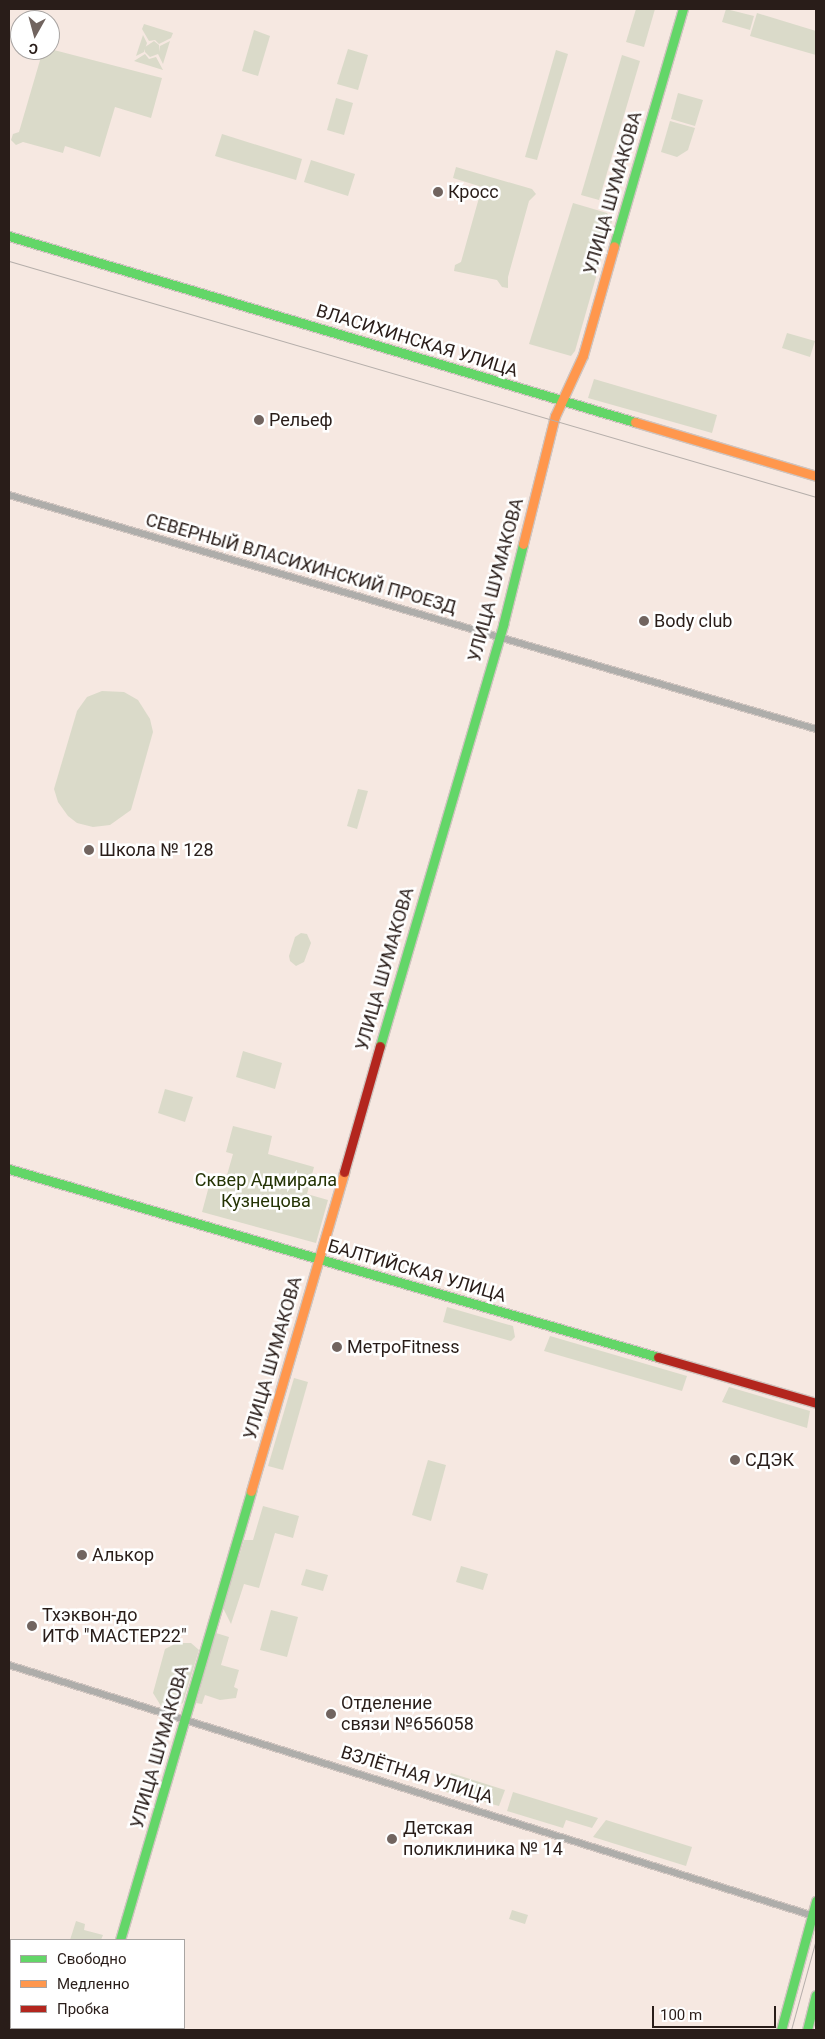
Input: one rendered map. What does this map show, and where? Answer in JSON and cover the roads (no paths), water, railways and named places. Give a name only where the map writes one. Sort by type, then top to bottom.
[{"type":"main road","name":"УЛИЦА ШУМАКОВА","points":[[120,1939],[499,636],[554,416],[583,355],[683,9]]},
{"type":"main road","name":"ВЛАСИХИНСКАЯ УЛИЦА","points":[[9,236],[816,476]]},
{"type":"main road","name":"БАЛТИЙСКАЯ УЛИЦА","points":[[9,1169],[816,1403]]},
{"type":"main road","points":[[781,2030],[814,1916],[816,1902]]},
{"type":"main road","points":[[807,2030],[816,1995]]},
{"type":"street","name":"СЕВЕРНЫЙ ВЛАСИХИНСКИЙ ПРОЕЗД","points":[[9,495],[816,729]]},
{"type":"street","name":"ВЗЛЁТНАЯ УЛИЦА","points":[[9,1665],[185,1718],[814,1916]]},
{"type":"tram line","points":[[9,261],[816,497]]},
{"type":"tram line","points":[[791,2030],[816,1939]]},
{"type":"place","name":"Кросс","points":[[438,192]]},
{"type":"place","name":"Рельеф","points":[[259,420]]},
{"type":"place","name":"Body club","points":[[644,621]]},
{"type":"place","name":"Школа № 128","points":[[89,850]]},
{"type":"place","name":"МетроFitness","points":[[337,1347]]},
{"type":"place","name":"СДЭК","points":[[735,1460]]},
{"type":"place","name":"Алькор","points":[[82,1555]]},
{"type":"place","name":"Тхэквон-до ИТФ \"МАСТЕР22\"","points":[[32,1626]]},
{"type":"place","name":"Отделение связи №656058","points":[[331,1714]]},
{"type":"place","name":"Детская поликлиника № 14","points":[[392,1839]]},
{"type":"park label","name":"Сквер Адмирала Кузнецова","points":[[266,1191]]}]
